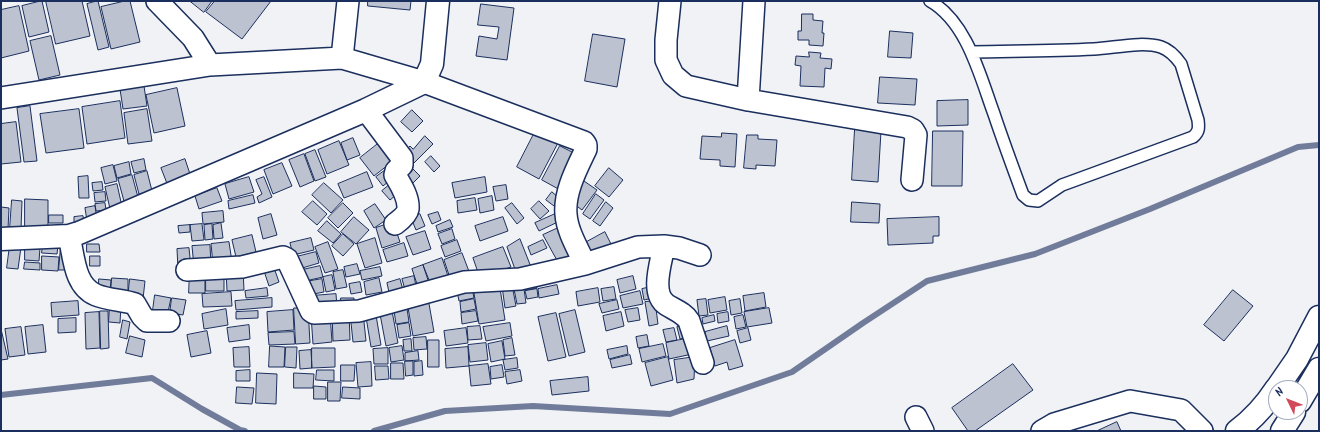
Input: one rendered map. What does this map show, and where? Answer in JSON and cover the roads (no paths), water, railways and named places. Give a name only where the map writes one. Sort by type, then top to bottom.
[{"type":"street","points":[[157,1],[193,38],[210,65]]},
{"type":"street","points":[[342,58],[348,1]]},
{"type":"street","points":[[1,239],[70,236],[79,233],[366,110],[424,82],[432,64],[438,1]]},
{"type":"street","points":[[670,1],[666,40],[666,60],[673,75],[686,86],[748,100],[907,127],[913,130],[916,135],[912,180]]},
{"type":"street","points":[[748,100],[754,1]]},
{"type":"street","points":[[1,98],[210,65],[342,58],[424,82],[584,142],[586,149],[567,195],[566,213],[570,230],[585,264]]},
{"type":"street","points":[[366,110],[402,158],[402,165],[396,171],[395,175],[405,192],[408,209],[396,224]]},
{"type":"street","points":[[70,236],[78,276],[82,284],[95,295],[135,304],[142,316],[147,320],[169,321]]},
{"type":"street","points":[[664,246],[658,277],[657,288],[659,296],[664,303],[686,316],[703,363]]},
{"type":"street","points":[[187,270],[242,267],[283,257],[286,259],[311,311],[314,313],[359,311],[464,282],[520,279],[585,264],[638,247],[664,246],[679,248],[700,255]]},
{"type":"street","points":[[1282,380],[1297,359],[1319,317]]},
{"type":"street","points":[[1308,388],[1319,369]]},
{"type":"street","points":[[1042,431],[1054,424],[1130,401],[1181,410],[1202,431]]},
{"type":"street","points":[[1249,428],[1268,401]]},
{"type":"street","points":[[1282,431],[1289,420]]},
{"type":"lane","points":[[930,1],[940,6],[955,25],[972,52],[1023,195],[1029,200],[1038,201],[1062,185],[1193,137],[1198,133],[1198,120],[1181,64],[1176,57],[1160,47],[1135,45],[1094,49],[972,52]]},
{"type":"waterway","points":[[374,431],[445,411],[533,406],[670,414],[792,372],[927,281],[1035,254],[1150,209],[1298,147],[1319,145]]},
{"type":"waterway","points":[[1,395],[152,378],[202,409],[240,430],[245,431]]}]
